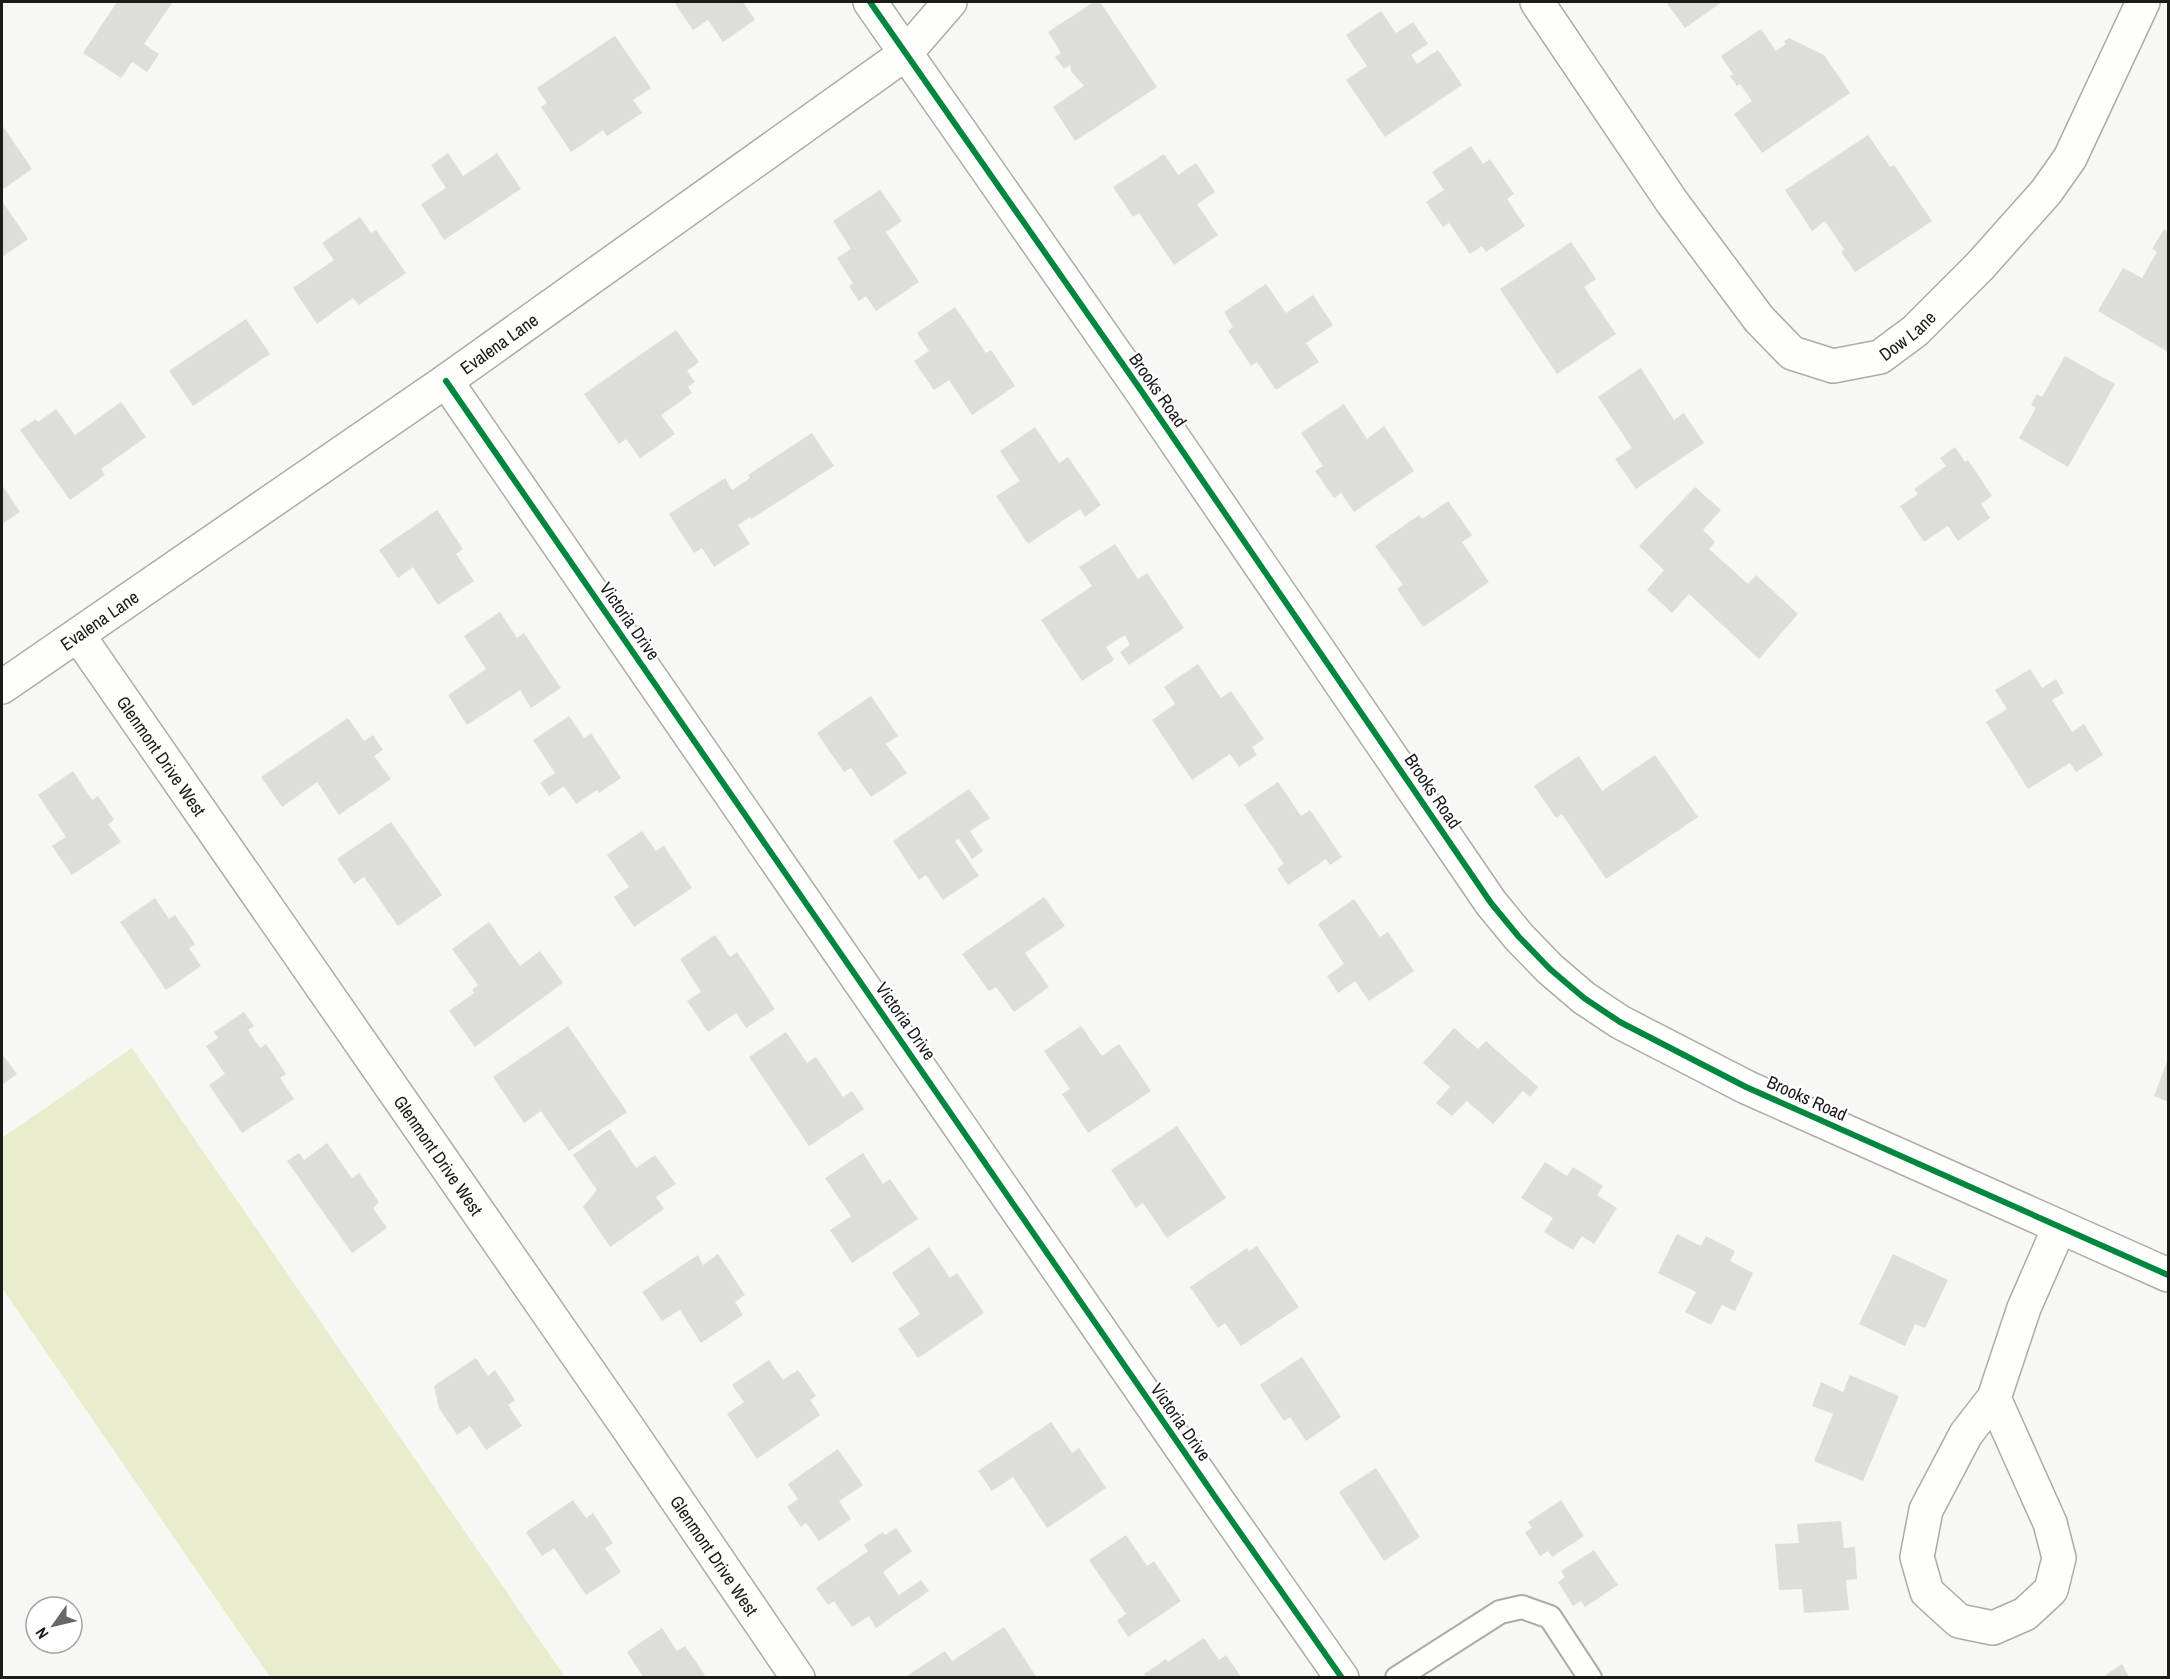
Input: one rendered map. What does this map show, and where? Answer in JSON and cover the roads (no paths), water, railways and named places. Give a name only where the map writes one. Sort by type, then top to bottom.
[{"type":"street","name":"Brooks Road","points":[[870,2],[1140,389],[1491,903],[1519,938],[1550,969],[1584,998],[1620,1022],[1746,1087],[2169,1275]]},
{"type":"street","name":"Evalena Lane","points":[[2,687],[446,381],[906,54],[950,2]]},
{"type":"street","name":"Dow Lane","points":[[1537,2],[1672,202],[1759,319],[1792,353],[1833,366],[1880,357],[1915,331],[1980,266],[2046,192],[2070,158],[2143,2]]},
{"type":"street","name":"Victoria Drive","points":[[446,381],[1207,1485],[1342,1677]]},
{"type":"street","name":"Glenmont Drive West","points":[[78,635],[798,1677]]},
{"type":"street","points":[[1994,1398],[2050,1523],[2059,1558],[2051,1590],[2025,1614],[1993,1628],[1959,1621],[1927,1592],[1917,1557],[1926,1510],[1966,1434],[1994,1398],[2024,1308],[2059,1228]]},
{"type":"lane","points":[[1397,1677],[1500,1612],[1522,1607],[1550,1617],[1590,1677]]}]
